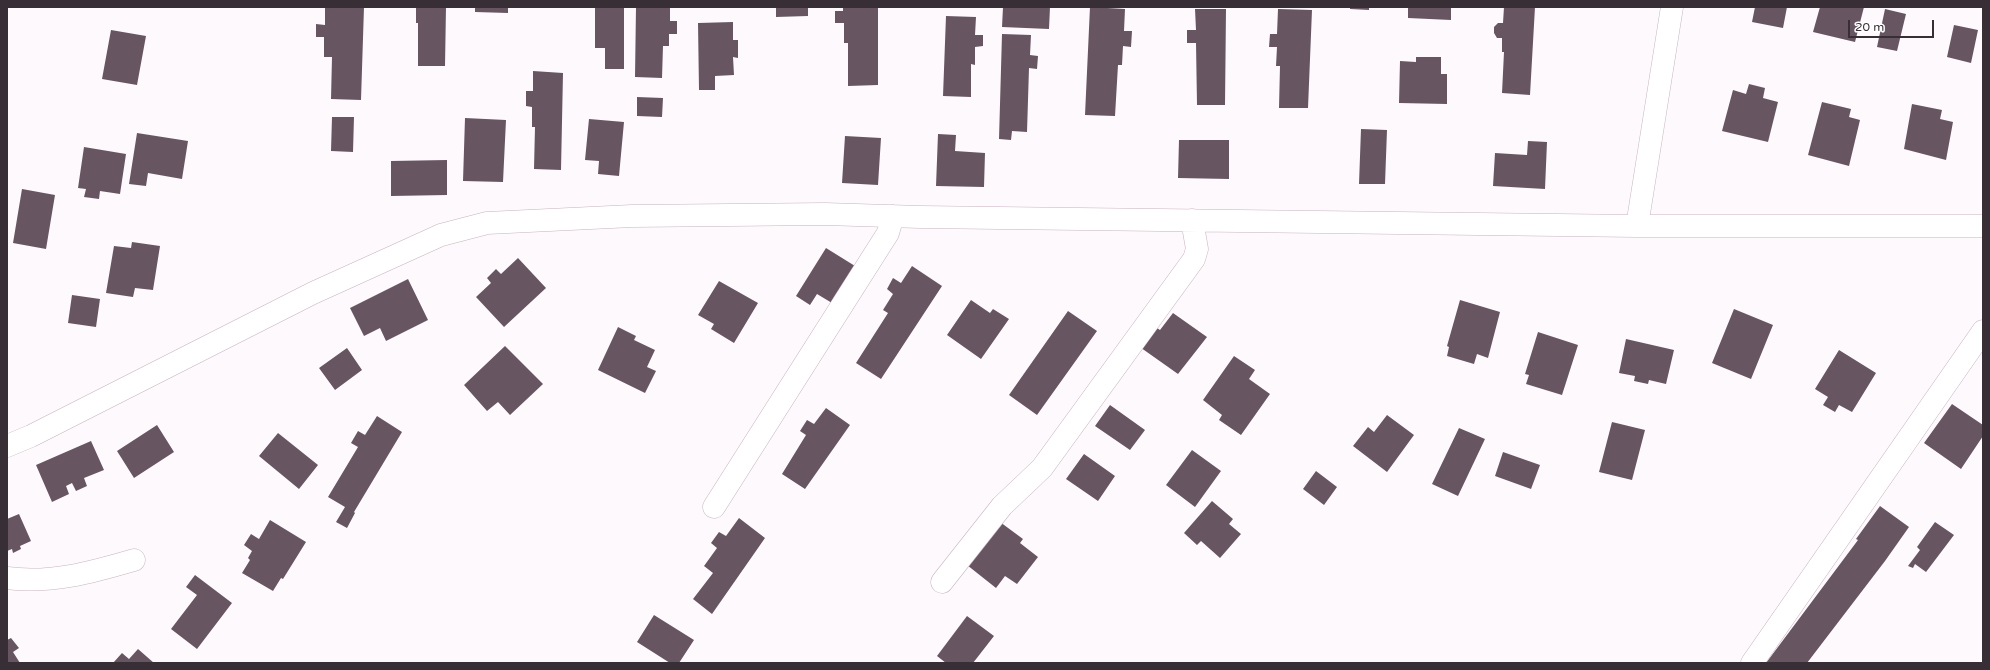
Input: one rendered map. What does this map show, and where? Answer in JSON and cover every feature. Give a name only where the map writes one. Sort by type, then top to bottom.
[{"type":"street","points":[[1637,226],[1672,7]]},
{"type":"street","points":[[7,446],[31,436],[313,293],[441,235],[487,223],[536,220],[717,215],[825,214],[1637,226],[1983,226]]},
{"type":"street","points":[[714,507],[888,233],[893,216]]},
{"type":"street","points":[[942,582],[1002,506],[1042,468],[1194,259],[1197,249],[1192,220]]},
{"type":"street","points":[[1752,663],[1983,331]]},
{"type":"street","points":[[7,578],[36,580],[80,575],[134,560]]},
{"type":"building","points":[[325,7],[364,7],[361,100],[331,99],[332,57],[324,57],[324,37],[316,37],[316,24],[325,25]]},
{"type":"building","points":[[416,7],[446,7],[445,66],[418,66],[418,23],[416,23]]},
{"type":"building","points":[[475,7],[508,7],[508,13],[475,12]]},
{"type":"building","points":[[595,7],[624,7],[624,69],[605,69],[605,48],[595,48]]},
{"type":"building","points":[[636,7],[670,7],[670,21],[677,21],[677,34],[669,34],[669,46],[663,46],[662,78],[635,77]]},
{"type":"building","points":[[776,7],[808,7],[808,16],[776,17]]},
{"type":"building","points":[[843,7],[878,7],[878,85],[848,86],[848,43],[844,43],[844,23],[835,23],[835,11],[843,11]]},
{"type":"building","points":[[1003,7],[1050,7],[1049,29],[1002,27]]},
{"type":"building","points":[[1090,7],[1125,9],[1124,31],[1132,31],[1131,47],[1123,46],[1122,65],[1118,65],[1115,116],[1085,115]]},
{"type":"building","points":[[1350,7],[1369,7],[1369,10],[1350,9]]},
{"type":"building","points":[[1408,7],[1451,7],[1451,20],[1408,18]]},
{"type":"building","points":[[1504,7],[1535,7],[1530,95],[1502,93],[1504,52],[1502,52],[1502,38],[1497,38],[1494,33],[1494,27],[1498,23],[1503,23]]},
{"type":"building","points":[[1755,7],[1787,7],[1783,28],[1752,22]]},
{"type":"building","points":[[1820,7],[1864,7],[1855,42],[1813,32]]},
{"type":"building","points":[[1195,9],[1226,9],[1225,105],[1197,105],[1196,43],[1187,43],[1187,30],[1196,30]]},
{"type":"building","points":[[1278,9],[1312,10],[1308,108],[1279,108],[1280,66],[1276,66],[1277,47],[1269,47],[1270,34],[1277,34]]},
{"type":"building","points":[[1885,9],[1906,14],[1897,51],[1877,47]]},
{"type":"building","points":[[946,16],[976,17],[975,35],[983,35],[983,46],[975,47],[975,65],[971,64],[971,97],[943,96]]},
{"type":"building","points":[[733,22],[733,40],[738,40],[738,58],[733,57],[734,75],[715,76],[715,90],[699,90],[698,23]]},
{"type":"building","points":[[1954,25],[1978,30],[1971,63],[1947,57]]},
{"type":"building","points":[[111,30],[146,36],[137,85],[102,79]]},
{"type":"building","points":[[1002,34],[1031,35],[1030,55],[1038,56],[1037,69],[1029,68],[1027,132],[1012,131],[1011,140],[999,139]]},
{"type":"building","points":[[1416,57],[1441,57],[1441,74],[1447,74],[1447,104],[1399,103],[1400,61],[1416,62]]},
{"type":"building","points":[[533,71],[563,73],[561,170],[534,169],[535,127],[532,127],[532,107],[526,106],[526,91],[533,91]]},
{"type":"building","points":[[1749,84],[1765,88],[1763,98],[1778,102],[1768,142],[1722,131],[1733,90],[1746,94]]},
{"type":"building","points":[[637,97],[663,98],[662,117],[637,116]]},
{"type":"building","points":[[1822,102],[1851,109],[1849,117],[1860,120],[1849,166],[1808,155]]},
{"type":"building","points":[[1912,104],[1942,110],[1940,119],[1953,122],[1946,160],[1904,149]]},
{"type":"building","points":[[332,117],[354,117],[353,152],[331,151]]},
{"type":"building","points":[[465,118],[506,120],[503,182],[463,181]]},
{"type":"building","points":[[589,119],[624,122],[619,176],[598,174],[599,161],[585,160]]},
{"type":"building","points":[[1361,129],[1387,130],[1385,184],[1359,184]]},
{"type":"building","points":[[137,133],[188,141],[182,179],[148,173],[146,186],[129,184]]},
{"type":"building","points":[[938,134],[956,135],[955,151],[985,153],[984,187],[936,186]]},
{"type":"building","points":[[845,136],[881,138],[878,185],[842,183]]},
{"type":"building","points":[[1179,140],[1229,140],[1229,179],[1178,178]]},
{"type":"building","points":[[1528,141],[1547,142],[1545,189],[1493,186],[1495,153],[1527,155]]},
{"type":"building","points":[[84,147],[126,154],[120,194],[100,191],[99,199],[84,197],[86,189],[78,188]]},
{"type":"building","points":[[447,160],[447,195],[391,196],[391,161]]},
{"type":"building","points":[[22,189],[55,195],[46,249],[13,243]]},
{"type":"building","points":[[132,242],[160,246],[153,290],[135,288],[133,297],[106,293],[114,246],[131,248]]},
{"type":"building","points":[[826,248],[855,266],[832,303],[817,294],[810,305],[796,296]]},
{"type":"building","points":[[518,258],[546,288],[504,327],[476,297],[491,283],[487,278],[496,269],[501,274]]},
{"type":"building","points":[[912,266],[942,286],[881,379],[856,363],[888,313],[883,310],[893,294],[887,289],[893,278],[901,283]]},
{"type":"building","points":[[408,279],[428,320],[386,341],[380,328],[364,336],[350,308]]},
{"type":"building","points":[[719,281],[758,303],[734,343],[711,329],[714,324],[698,315]]},
{"type":"building","points":[[72,295],[100,299],[96,327],[68,323]]},
{"type":"building","points":[[971,300],[990,313],[993,309],[1009,319],[981,359],[947,335]]},
{"type":"building","points":[[1460,300],[1500,312],[1488,358],[1477,354],[1474,364],[1447,356],[1449,347],[1447,346]]},
{"type":"building","points":[[1734,309],[1773,325],[1751,379],[1712,363]]},
{"type":"building","points":[[1068,311],[1097,331],[1037,415],[1009,395]]},
{"type":"building","points":[[1173,313],[1207,337],[1178,374],[1137,345],[1151,324],[1160,330]]},
{"type":"building","points":[[618,327],[636,336],[634,340],[655,350],[647,367],[656,371],[645,393],[598,370]]},
{"type":"building","points":[[1538,332],[1578,345],[1562,395],[1526,384],[1529,375],[1525,374]]},
{"type":"building","points":[[1626,339],[1674,350],[1666,384],[1649,380],[1648,384],[1634,381],[1635,376],[1619,373]]},
{"type":"building","points":[[505,346],[543,384],[510,415],[498,402],[487,411],[464,385]]},
{"type":"building","points":[[347,348],[362,370],[335,390],[319,368]]},
{"type":"building","points":[[1839,350],[1876,373],[1852,412],[1839,405],[1835,412],[1823,405],[1828,397],[1815,389]]},
{"type":"building","points":[[1234,356],[1255,370],[1249,379],[1270,394],[1241,435],[1219,420],[1222,415],[1203,400]]},
{"type":"building","points":[[1952,404],[1983,425],[1983,436],[1961,469],[1924,443]]},
{"type":"building","points":[[1110,405],[1145,430],[1130,450],[1095,426]]},
{"type":"building","points":[[826,408],[850,425],[805,489],[782,474],[806,435],[800,431],[807,420],[814,424]]},
{"type":"building","points":[[1387,415],[1414,435],[1387,472],[1353,446],[1368,427],[1374,432]]},
{"type":"building","points":[[377,416],[402,432],[354,512],[355,513],[347,528],[336,522],[345,507],[328,497],[358,447],[351,443],[358,431],[365,435]]},
{"type":"building","points":[[1612,422],[1645,430],[1632,480],[1599,472]]},
{"type":"building","points":[[157,425],[174,452],[134,478],[117,451]]},
{"type":"building","points":[[1459,428],[1485,439],[1458,496],[1432,484]]},
{"type":"building","points":[[278,433],[318,465],[299,489],[259,456]]},
{"type":"building","points":[[91,441],[104,470],[84,478],[87,486],[76,491],[72,483],[66,486],[69,494],[52,502],[36,465]]},
{"type":"building","points":[[1192,450],[1221,471],[1195,507],[1166,485]]},
{"type":"building","points":[[1503,452],[1540,465],[1531,489],[1495,476]]},
{"type":"building","points":[[1084,454],[1115,476],[1098,501],[1066,479]]},
{"type":"building","points":[[1316,471],[1337,487],[1324,505],[1303,489]]},
{"type":"building","points":[[1212,501],[1233,519],[1229,524],[1241,534],[1220,558],[1201,541],[1197,545],[1184,533]]},
{"type":"building","points":[[1880,506],[1909,527],[1885,561],[1807,663],[1766,663],[1858,540],[1856,539]]},
{"type":"building","points":[[19,514],[31,541],[20,546],[21,549],[13,553],[12,549],[7,551],[7,519]]},
{"type":"building","points":[[739,518],[765,538],[712,614],[693,599],[713,573],[704,566],[717,548],[711,543],[719,532],[726,536]]},
{"type":"building","points":[[270,520],[306,542],[283,579],[281,578],[273,591],[242,573],[250,560],[248,558],[252,551],[244,545],[251,534],[259,539]]},
{"type":"building","points":[[1000,522],[1023,539],[1020,543],[1038,557],[1017,584],[1005,576],[996,588],[967,565]]},
{"type":"building","points":[[1935,522],[1954,535],[1926,572],[1915,564],[1913,568],[1908,566],[1920,550],[1917,547]]},
{"type":"building","points":[[195,575],[232,603],[197,649],[171,629],[197,595],[186,587]]},
{"type":"building","points":[[654,615],[694,640],[679,663],[670,663],[637,642]]},
{"type":"building","points":[[967,616],[994,636],[973,663],[946,663],[937,656]]},
{"type":"building","points":[[11,638],[19,648],[13,652],[20,663],[7,663],[7,640]]},
{"type":"building","points":[[138,649],[154,663],[113,663],[122,653],[129,659]]}]
